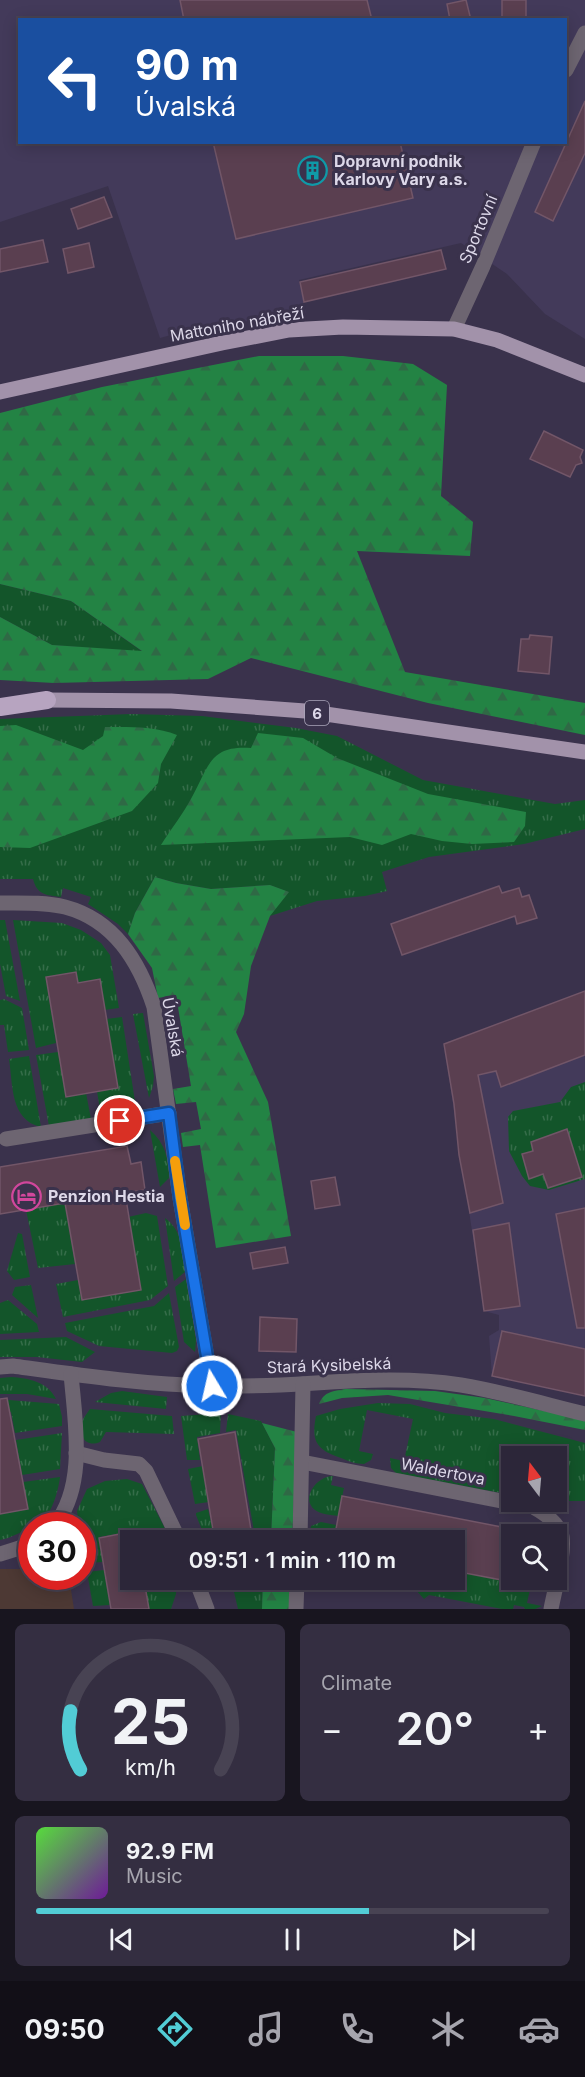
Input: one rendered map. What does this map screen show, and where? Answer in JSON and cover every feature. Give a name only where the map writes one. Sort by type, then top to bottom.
[{"type":"highway","name":"6","points":[[0,699],[47,700]]},
{"type":"highway","name":"6","points":[[0,707],[47,700]]},
{"type":"main road","name":"Mattoniho nábřeží","points":[[0,393],[289,330],[343,327],[454,329],[497,340],[585,375]]},
{"type":"main road","name":"6","points":[[47,700],[171,700],[305,711],[585,752]]},
{"type":"street","points":[[567,68],[585,33]]},
{"type":"street","name":"Sportovní","points":[[454,329],[483,266],[533,144]]},
{"type":"street","name":"Úvalská","points":[[0,903],[65,907],[90,917],[110,930],[123,944],[146,982],[153,1006],[180,1198],[212,1386]]},
{"type":"street","points":[[6,1139],[169,1113]]},
{"type":"street","name":"Stará Kysibelská","points":[[0,1367],[13,1366],[71,1374],[212,1386],[385,1379],[461,1385],[585,1414]]},
{"type":"street","points":[[63,1512],[70,1496],[75,1453],[71,1374]]},
{"type":"street","points":[[300,1530],[303,1384]]},
{"type":"street","points":[[75,1453],[104,1460],[139,1464],[146,1471],[174,1530]]},
{"type":"street","name":"Waldertova","points":[[302,1462],[539,1510],[555,1522],[561,1532],[563,1544],[551,1609]]},
{"type":"street","points":[[0,1554],[18,1548]]},
{"type":"street","points":[[200,1590],[207,1609]]},
{"type":"street","points":[[296,1609],[297,1590]]},
{"type":"shaded area","points":[[0,0],[585,0],[585,339],[545,314],[507,274],[461,243],[299,280],[306,313],[197,328],[160,338],[108,186],[0,222]]},
{"type":"shaded area","points":[[585,991],[585,1396],[492,1376],[489,1336],[499,1330],[499,1315],[484,1311],[444,1044]]},
{"type":"shaded area","points":[[0,1569],[18,1569],[18,1590],[71,1590],[74,1609],[0,1609]]},
{"type":"green space","points":[[259,356],[343,356],[413,364],[447,385],[441,496],[473,522],[470,556],[357,551],[405,672],[585,703],[585,735],[428,703],[251,658],[208,679],[54,683],[0,680],[0,617],[52,645],[142,651],[71,601],[0,584],[0,413],[102,387]]},
{"type":"green space","points":[[0,584],[71,601],[143,652],[52,645],[0,617]]},
{"type":"green space","points":[[131,714],[202,716],[296,728],[337,736],[423,780],[555,804],[585,800],[585,829],[524,844],[429,857],[382,872],[387,891],[365,896],[317,901],[270,916],[288,892],[270,885],[211,889],[155,877],[135,913],[128,934],[118,924],[88,904],[91,897],[63,888],[61,897],[51,896],[40,891],[33,879],[0,879],[0,719]]},
{"type":"green space","points":[[16,725],[83,750],[103,736],[105,727],[151,729],[177,735],[161,764],[158,783],[132,811],[30,848],[0,847],[0,726]]},
{"type":"green space","points":[[258,733],[303,738],[337,758],[428,794],[526,812],[525,826],[514,842],[472,844],[442,841],[411,834],[382,845],[350,837],[161,845],[212,760],[226,750],[251,748]]},
{"type":"green space","points":[[155,877],[211,889],[270,885],[289,892],[270,916],[251,966],[244,1014],[236,1032],[268,1102],[291,1236],[216,1248],[200,1145],[183,1147],[181,1133],[201,1129],[196,1102],[176,1104],[173,1089],[191,1086],[176,995],[158,998],[152,968],[128,934],[135,913]]},
{"type":"green space","points":[[0,920],[5,920],[20,1001],[6,996],[0,964]]},
{"type":"green space","points":[[13,920],[62,923],[81,930],[101,943],[110,955],[119,1008],[104,1010],[99,979],[78,983],[76,972],[46,977],[56,1043],[36,1048]]},
{"type":"green space","points":[[4,999],[22,1008],[29,1050],[8,1052],[4,1025],[0,1025],[0,1000]]},
{"type":"green space","points":[[143,1013],[154,1076],[149,1098],[133,1014]]},
{"type":"green space","points":[[122,1017],[136,1108],[125,1113],[101,1117],[97,1091],[106,1019]]},
{"type":"green space","points":[[58,1052],[66,1096],[86,1093],[91,1119],[49,1126],[36,1055]]},
{"type":"green space","points":[[29,1056],[41,1127],[23,1117],[18,1109],[13,1090],[9,1059]]},
{"type":"green space","points":[[585,1082],[585,1179],[549,1190],[530,1186],[509,1151],[508,1117],[513,1111],[560,1102],[571,1087]]},
{"type":"green space","points":[[150,1130],[163,1146],[168,1164],[169,1178],[160,1187]]},
{"type":"green space","points":[[82,1200],[69,1227],[75,1264],[38,1268],[26,1210]]},
{"type":"green space","points":[[146,1213],[157,1216],[168,1286],[150,1300],[63,1317],[56,1284],[78,1280],[82,1300],[140,1290],[128,1217]]},
{"type":"green space","points":[[165,1218],[178,1235],[186,1271],[174,1281]]},
{"type":"green space","points":[[18,1233],[22,1234],[30,1277],[14,1280],[7,1271]]},
{"type":"green space","points":[[186,1279],[196,1340],[195,1352],[184,1342],[175,1287]]},
{"type":"green space","points":[[31,1285],[38,1318],[12,1295],[15,1287]]},
{"type":"green space","points":[[169,1293],[179,1347],[172,1353],[99,1346],[67,1331],[65,1323],[154,1306]]},
{"type":"green space","points":[[8,1300],[37,1324],[39,1332],[0,1334],[0,1303]]},
{"type":"green space","points":[[66,1337],[95,1352],[82,1362],[37,1357],[0,1357],[0,1340]]},
{"type":"green space","points":[[0,1378],[24,1378],[43,1385],[56,1399],[27,1394],[0,1394]]},
{"type":"green space","points":[[346,1389],[435,1391],[485,1398],[585,1420],[585,1430],[388,1395],[342,1398],[319,1404],[327,1394]]},
{"type":"green space","points":[[122,1391],[167,1397],[166,1409],[95,1402],[111,1393]]},
{"type":"green space","points":[[0,1401],[59,1404],[62,1426],[15,1433],[11,1412],[0,1414]]},
{"type":"green space","points":[[378,1403],[410,1404],[445,1413],[494,1419],[585,1443],[585,1501],[567,1501],[567,1446],[501,1446],[501,1493],[396,1473],[391,1468],[390,1458],[404,1461],[413,1419],[367,1410],[359,1451],[373,1454],[371,1460],[364,1464],[333,1455],[317,1443],[314,1432],[316,1416],[340,1409]]},
{"type":"green space","points":[[90,1409],[172,1416],[174,1434],[106,1432],[100,1442],[87,1442],[82,1436],[81,1427]]},
{"type":"green space","points":[[221,1413],[220,1433],[197,1437],[200,1460],[187,1460],[181,1416]]},
{"type":"green space","points":[[228,1414],[261,1421],[275,1448],[271,1530],[254,1530],[236,1430],[226,1432]]},
{"type":"green space","points":[[262,1423],[297,1432],[292,1530],[271,1530],[275,1448]]},
{"type":"green space","points":[[62,1433],[60,1469],[22,1475],[16,1440]]},
{"type":"green space","points":[[203,1466],[209,1502],[195,1504],[188,1469]]},
{"type":"green space","points":[[333,1476],[331,1485],[344,1488],[338,1516],[315,1510],[309,1500],[312,1488],[316,1484]]},
{"type":"green space","points":[[60,1477],[55,1499],[49,1512],[18,1512],[18,1534],[0,1540],[0,1514],[28,1509],[23,1482]]},
{"type":"green space","points":[[127,1479],[142,1484],[166,1530],[120,1530],[120,1534],[99,1537],[103,1562],[96,1562],[96,1512],[77,1511],[87,1489],[105,1481]]},
{"type":"green space","points":[[208,1509],[213,1530],[202,1530],[196,1513]]},
{"type":"green space","points":[[321,1522],[336,1525],[335,1530],[310,1530],[311,1526]]},
{"type":"green space","points":[[104,1570],[110,1605],[93,1606],[90,1590],[96,1590],[96,1571]]},
{"type":"green space","points":[[465,1573],[501,1579],[501,1590],[530,1590],[527,1603],[542,1606],[525,1609],[514,1605],[513,1609],[502,1609],[429,1595],[424,1599],[416,1590],[465,1590]]},
{"type":"green space","points":[[146,1590],[176,1590],[171,1609],[149,1609]]},
{"type":"green space","points":[[229,1590],[263,1590],[262,1609],[238,1609],[234,1592]]},
{"type":"green space","points":[[263,1590],[290,1590],[289,1609],[262,1609]]},
{"type":"building","points":[[180,0],[367,0],[372,18],[184,18]]},
{"type":"building","points":[[466,0],[470,18],[450,18],[447,4]]},
{"type":"building","points":[[502,0],[526,0],[526,18],[502,18]]},
{"type":"building","points":[[585,101],[585,153],[553,221],[535,212]]},
{"type":"building","name":"Dopravní podnik Karlovy Vary a.s.","points":[[213,144],[400,144],[413,198],[236,239]]},
{"type":"building","points":[[104,197],[112,217],[78,229],[71,209]]},
{"type":"building","points":[[43,240],[48,262],[0,272],[0,249]]},
{"type":"building","points":[[89,243],[94,267],[68,273],[63,249]]},
{"type":"building","points":[[441,250],[446,269],[304,302],[300,282]]},
{"type":"building","points":[[544,431],[583,450],[580,457],[582,463],[576,465],[570,477],[530,459]]},
{"type":"building","points":[[530,635],[552,637],[549,674],[518,671],[521,639],[529,639]]},
{"type":"building","points":[[499,886],[502,893],[519,888],[522,897],[529,895],[537,918],[517,924],[515,916],[402,955],[391,924]]},
{"type":"building","points":[[76,972],[78,983],[100,979],[118,1088],[66,1097],[46,977]]},
{"type":"building","points":[[585,991],[585,1055],[501,1087],[496,1071],[478,1075],[503,1203],[470,1213],[459,1155],[454,1104],[444,1044]]},
{"type":"building","points":[[567,1129],[582,1177],[548,1188],[543,1174],[529,1179],[522,1154],[533,1151],[531,1142]]},
{"type":"building","points":[[127,1146],[131,1164],[141,1162],[145,1190],[125,1193],[141,1290],[82,1300],[65,1203],[0,1214],[0,1167]]},
{"type":"building","points":[[335,1177],[340,1205],[315,1209],[311,1181]]},
{"type":"building","points":[[585,1208],[585,1328],[577,1328],[556,1214]]},
{"type":"building","points":[[509,1223],[520,1306],[484,1311],[473,1230]]},
{"type":"building","points":[[285,1247],[288,1263],[253,1269],[250,1253]]},
{"type":"building","points":[[260,1317],[297,1319],[296,1352],[259,1351]]},
{"type":"building","points":[[502,1331],[585,1349],[585,1396],[492,1376]]},
{"type":"building","points":[[7,1398],[28,1509],[0,1514],[0,1399]]},
{"type":"building","points":[[235,1432],[251,1530],[213,1530],[198,1439]]},
{"type":"building","points":[[342,1496],[501,1527],[501,1580],[465,1573],[465,1530],[336,1530]]},
{"type":"building","points":[[120,1534],[120,1590],[146,1590],[149,1609],[111,1609],[99,1538]]},
{"type":"slow traffic","points":[[175,1161],[185,1225]]},
{"type":"place","name":"Dopravní podnik Karlovy Vary a.s.","points":[[313,170]]},
{"type":"place","name":"Penzion Hestia","points":[[27,1196]]},
{"type":"route","points":[[120,1121],[169,1113],[180,1198],[212,1386]]}]
